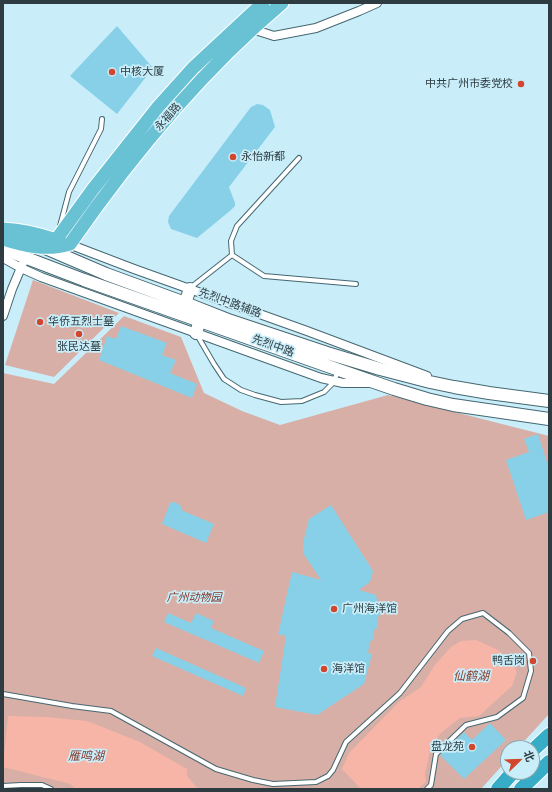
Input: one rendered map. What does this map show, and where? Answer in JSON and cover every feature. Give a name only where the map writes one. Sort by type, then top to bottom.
[{"type":"highway","points":[[540,743],[549,735]]},
{"type":"highway","points":[[521,789],[549,762]]},
{"type":"highway","points":[[498,789],[506,780]]},
{"type":"main road","name":"永福路","points":[[58,247],[93,189],[158,107],[193,68],[263,3]]},
{"type":"main road","name":"永福路","points":[[58,247],[204,77],[252,29],[282,3]]},
{"type":"main road","name":"先烈中路辅路","points":[[3,229],[39,234],[58,247]]},
{"type":"main road","points":[[3,239],[28,246],[58,247],[84,280]]},
{"type":"main road","name":"先烈中路","points":[[58,247],[106,274],[231,320],[327,353],[430,382],[549,401]]},
{"type":"main road","name":"先烈中路","points":[[3,249],[84,280],[200,320],[336,375],[377,382],[453,405],[549,419]]},
{"type":"main road","points":[[185,303],[190,289]]},
{"type":"main road","points":[[196,333],[200,320]]},
{"type":"street","points":[[252,29],[274,36],[316,28],[376,3]]},
{"type":"street","name":"先烈中路辅路","points":[[58,247],[134,269],[353,348],[454,387]]},
{"type":"street","points":[[3,316],[12,289],[26,257]]},
{"type":"street","points":[[3,258],[21,268],[55,282],[321,378],[336,375]]},
{"type":"lane","points":[[58,247],[69,192],[100,129],[102,119]]},
{"type":"lane","points":[[232,255],[231,241],[237,226],[299,158]]},
{"type":"lane","points":[[232,255],[264,276],[356,284]]},
{"type":"lane","points":[[190,289],[232,255]]},
{"type":"lane","points":[[196,333],[224,379],[241,390],[255,395],[281,402],[302,401],[324,392],[332,384],[336,375]]},
{"type":"lane","points":[[3,694],[72,706],[112,711],[216,769],[253,780],[273,784],[316,782],[328,776],[333,770],[346,742],[400,693],[448,631],[462,619],[483,612],[509,633],[529,653],[531,671],[523,698],[497,717],[466,725],[436,754],[431,785],[427,789]]},
{"type":"lane","points":[[3,786],[21,784],[42,785],[51,789]]},
{"type":"green space","points":[[33,280],[119,313],[54,377],[5,365]]},
{"type":"green space","name":"广州动物园","points":[[124,316],[181,337],[204,393],[242,411],[280,425],[388,395],[549,436],[549,714],[525,740],[500,740],[500,768],[481,789],[3,789],[3,373],[54,384]]},
{"type":"water","name":"仙鹤湖","points":[[476,640],[498,650],[511,662],[517,672],[512,686],[479,716],[460,718],[441,733],[431,746],[425,774],[426,782],[418,789],[361,789],[342,769],[349,753],[400,701],[421,687],[434,666],[451,647],[461,641]]},
{"type":"water","name":"雁鸣湖","points":[[8,716],[46,717],[87,721],[140,742],[187,769],[187,776],[198,789],[76,789],[70,784],[3,767]]},
{"type":"building","name":"中核大厦","points":[[117,26],[153,68],[117,114],[70,76]]},
{"type":"building","name":"永怡新都","points":[[257,104],[263,105],[270,110],[275,127],[229,187],[235,206],[197,238],[171,229],[168,222],[169,216],[251,107]]},
{"type":"building","points":[[121,326],[167,343],[162,355],[176,360],[170,373],[197,384],[192,398],[99,360],[107,336],[116,339]]},
{"type":"building","points":[[538,434],[549,469],[549,512],[526,520],[506,460],[529,452],[524,439]]},
{"type":"building","points":[[175,502],[181,506],[181,510],[214,524],[206,543],[162,524],[170,503]]},
{"type":"building","points":[[331,505],[373,571],[370,582],[359,590],[376,595],[380,613],[377,620],[378,626],[374,631],[373,639],[370,642],[368,653],[372,654],[364,684],[317,715],[275,707],[286,636],[278,634],[292,572],[321,580],[303,553],[303,543],[309,519]]},
{"type":"building","points":[[168,613],[191,623],[196,613],[214,621],[211,628],[264,651],[259,663],[164,622]]},
{"type":"building","points":[[156,648],[246,688],[243,696],[152,656]]},
{"type":"building","name":"盘龙苑","points":[[490,723],[506,740],[500,740],[500,746],[464,779],[440,755],[464,732],[472,740]]},
{"type":"place","name":"中核大厦","points":[[112,72]]},
{"type":"place","name":"中共广州市委党校","points":[[521,84]]},
{"type":"place","name":"永怡新都","points":[[233,157]]},
{"type":"place","name":"华侨五烈士墓","points":[[40,322]]},
{"type":"place","name":"张民达墓","points":[[79,334]]},
{"type":"place","name":"广州海洋馆","points":[[334,609]]},
{"type":"place","name":"鸭舌岗","points":[[533,661]]},
{"type":"place","name":"海洋馆","points":[[324,669]]},
{"type":"place","name":"盘龙苑","points":[[472,747]]}]
